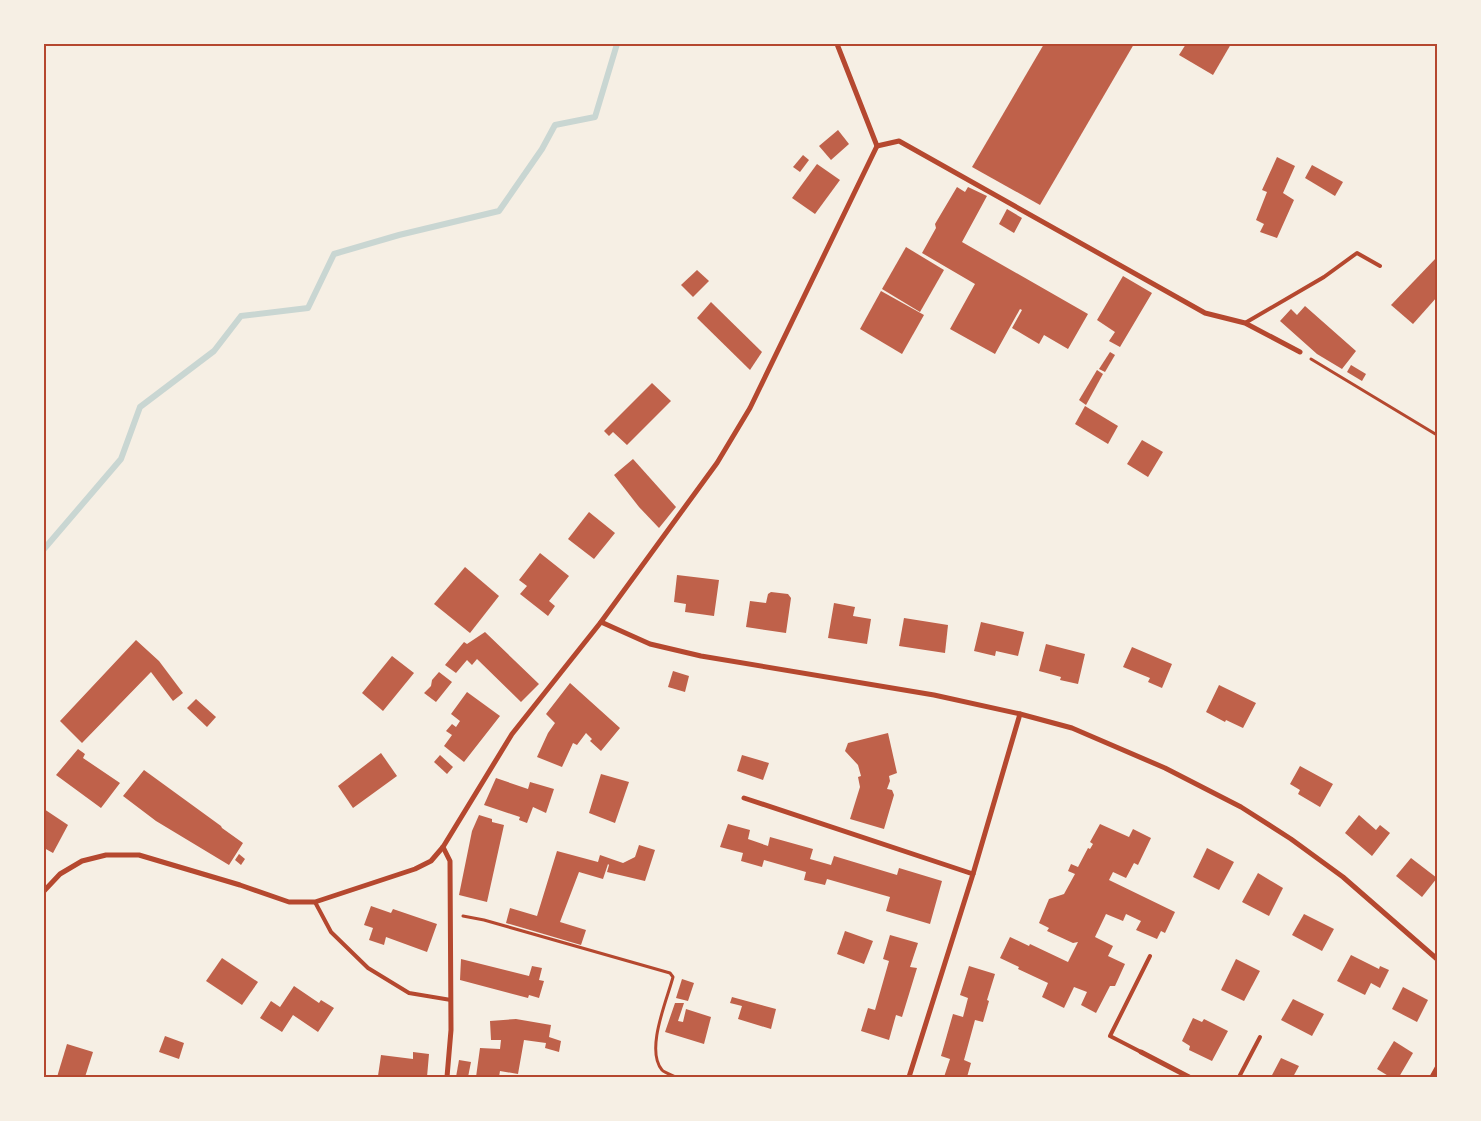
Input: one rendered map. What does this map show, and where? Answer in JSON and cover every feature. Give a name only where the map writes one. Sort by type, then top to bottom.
[{"type":"street","points":[[44,891],[60,874],[82,862],[106,855],[139,854],[289,902],[314,902],[415,869],[431,861],[443,847],[512,734],[601,622],[717,463],[750,408],[877,146],[837,44]]},
{"type":"street","points":[[877,146],[899,141],[1205,313],[1245,324],[1300,352]]},
{"type":"street","points":[[601,622],[650,644],[701,656],[934,695],[1020,714],[1072,728],[1165,768],[1241,807],[1343,877],[1437,959]]},
{"type":"street","points":[[909,1077],[973,874],[1020,714]]},
{"type":"street","points":[[744,798],[973,874]]},
{"type":"street","points":[[443,847],[450,861],[451,1030],[447,1077]]},
{"type":"street","points":[[1141,1052],[1189,1077]]},
{"type":"street","points":[[1432,1077],[1437,1068]]},
{"type":"lane","points":[[1245,324],[1324,278],[1357,253],[1380,266]]},
{"type":"lane","points":[[314,902],[331,932],[368,968],[409,993],[451,1000]]},
{"type":"lane","points":[[1141,1052],[1110,1036],[1150,956]]},
{"type":"lane","points":[[1239,1077],[1260,1038]]},
{"type":"path","points":[[1300,352],[1437,435]]},
{"type":"path","points":[[450,913],[484,920],[670,974],[673,977],[657,1034],[656,1055],[663,1070],[676,1077]]},
{"type":"building","points":[[1044,44],[1134,44],[1040,205],[972,167]]},
{"type":"building","points":[[1186,44],[1231,44],[1213,75],[1179,55]]},
{"type":"building","points":[[838,130],[849,144],[831,160],[819,146]]},
{"type":"building","points":[[803,155],[809,160],[800,172],[793,167]]},
{"type":"building","points":[[1277,157],[1295,166],[1283,193],[1294,200],[1277,238],[1260,232],[1264,224],[1256,220],[1267,192],[1262,190]]},
{"type":"building","points":[[817,164],[840,180],[815,214],[792,198]]},
{"type":"building","points":[[1312,165],[1343,182],[1335,196],[1305,178]]},
{"type":"building","points":[[957,187],[965,192],[968,187],[987,196],[962,242],[1088,314],[1068,349],[1044,335],[1039,344],[1012,328],[1022,310],[1020,309],[995,354],[950,329],[975,284],[922,253],[936,228],[935,224]]},
{"type":"building","points":[[1007,209],[1022,218],[1014,233],[999,224]]},
{"type":"building","points":[[906,247],[944,270],[920,312],[882,289]]},
{"type":"building","points":[[1437,257],[1437,297],[1413,324],[1391,305]]},
{"type":"building","points":[[697,270],[709,281],[693,297],[681,285]]},
{"type":"building","points":[[1123,276],[1152,293],[1120,347],[1109,341],[1115,332],[1097,320]]},
{"type":"building","points":[[881,291],[924,315],[902,354],[860,329]]},
{"type":"building","points":[[711,302],[762,352],[750,370],[697,318]]},
{"type":"building","points":[[1305,306],[1356,351],[1342,369],[1317,354],[1280,321],[1291,309],[1297,315]]},
{"type":"building","points":[[1110,352],[1115,355],[1105,372],[1099,369]]},
{"type":"building","points":[[1351,365],[1366,374],[1362,381],[1347,372]]},
{"type":"building","points":[[1097,370],[1103,374],[1086,405],[1079,400]]},
{"type":"building","points":[[652,383],[671,401],[627,445],[613,432],[609,436],[604,431]]},
{"type":"building","points":[[1085,406],[1118,426],[1108,444],[1075,424]]},
{"type":"building","points":[[1142,440],[1163,452],[1148,477],[1127,464]]},
{"type":"building","points":[[633,459],[676,507],[659,528],[639,507],[614,475]]},
{"type":"building","points":[[589,512],[615,533],[594,559],[568,539]]},
{"type":"building","points":[[540,553],[569,576],[549,601],[555,606],[548,616],[520,594],[527,586],[519,580]]},
{"type":"building","points":[[465,567],[499,596],[470,633],[434,604]]},
{"type":"building","points":[[677,575],[719,580],[714,616],[685,612],[686,604],[674,602]]},
{"type":"building","points":[[771,592],[788,594],[791,598],[786,633],[746,627],[750,601],[766,603],[768,594]]},
{"type":"building","points":[[834,603],[855,607],[853,616],[871,619],[867,644],[828,638]]},
{"type":"building","points":[[904,618],[948,625],[945,653],[899,646]]},
{"type":"building","points":[[981,622],[1024,632],[1018,656],[996,651],[995,656],[974,651]]},
{"type":"building","points":[[485,632],[539,684],[521,702],[477,659],[472,665],[467,660],[456,673],[445,665],[464,642],[467,644]]},
{"type":"building","points":[[136,640],[159,661],[183,693],[173,701],[151,672],[82,743],[60,721]]},
{"type":"building","points":[[1046,644],[1085,654],[1078,684],[1060,680],[1061,677],[1039,671]]},
{"type":"building","points":[[1132,647],[1172,664],[1162,688],[1148,682],[1150,678],[1123,667]]},
{"type":"building","points":[[392,656],[414,673],[383,711],[362,693]]},
{"type":"building","points":[[673,671],[689,676],[685,692],[668,687]]},
{"type":"building","points":[[439,672],[452,682],[436,702],[424,693],[431,686],[432,680]]},
{"type":"building","points":[[570,683],[620,728],[601,751],[590,741],[592,739],[586,733],[577,745],[573,743],[562,767],[537,757],[548,733],[555,723],[546,714]]},
{"type":"building","points":[[1219,685],[1256,703],[1243,728],[1226,720],[1225,722],[1206,712]]},
{"type":"building","points":[[467,692],[500,716],[464,762],[444,746],[452,735],[446,731],[452,724],[456,727],[460,721],[451,714]]},
{"type":"building","points":[[196,699],[216,717],[207,727],[187,708]]},
{"type":"building","points":[[888,733],[897,773],[889,776],[890,781],[887,789],[892,790],[894,795],[884,829],[850,819],[860,787],[858,777],[861,776],[858,765],[845,751],[848,743]]},
{"type":"building","points":[[78,749],[85,754],[83,758],[120,783],[101,808],[56,775]]},
{"type":"building","points":[[381,753],[397,776],[353,808],[338,786]]},
{"type":"building","points":[[440,755],[453,767],[447,774],[434,762]]},
{"type":"building","points":[[742,755],[769,763],[763,780],[737,771]]},
{"type":"building","points":[[1300,766],[1333,784],[1320,807],[1298,794],[1300,790],[1290,784]]},
{"type":"building","points":[[144,770],[243,843],[229,865],[156,821],[123,796]]},
{"type":"building","points":[[601,774],[629,782],[615,823],[589,813]]},
{"type":"building","points":[[496,778],[528,789],[530,782],[554,789],[546,813],[533,807],[527,823],[519,820],[520,817],[484,805]]},
{"type":"building","points":[[44,809],[68,825],[53,853],[44,848]]},
{"type":"building","points":[[479,815],[492,819],[492,822],[504,825],[487,902],[459,895],[472,831]]},
{"type":"building","points":[[1359,815],[1376,830],[1380,825],[1390,833],[1372,856],[1345,833]]},
{"type":"building","points":[[728,824],[750,830],[748,839],[768,846],[770,837],[813,849],[810,859],[831,865],[834,856],[897,875],[899,868],[942,881],[930,924],[886,911],[890,897],[827,879],[825,885],[804,880],[806,872],[764,860],[762,867],[741,861],[743,853],[720,847]]},
{"type":"building","points":[[1100,824],[1129,837],[1133,829],[1151,838],[1138,865],[1134,863],[1126,878],[1113,872],[1109,880],[1175,912],[1165,933],[1161,931],[1157,939],[1136,930],[1141,921],[1126,914],[1123,921],[1106,914],[1095,937],[1113,946],[1108,956],[1125,964],[1115,986],[1110,986],[1096,1013],[1081,1005],[1087,992],[1074,987],[1064,1008],[1042,997],[1048,983],[1000,958],[1010,937],[1068,962],[1078,942],[1073,943],[1047,931],[1049,928],[1039,923],[1049,899],[1064,894],[1075,874],[1068,871],[1071,864],[1078,867],[1088,848],[1090,849],[1093,844],[1090,842]]},
{"type":"building","points":[[639,845],[655,850],[645,881],[607,872],[608,864],[603,879],[579,872],[560,922],[586,930],[581,945],[506,923],[510,908],[537,916],[557,851],[598,862],[600,855],[623,863],[635,857]]},
{"type":"building","points":[[1207,848],[1234,862],[1219,890],[1193,877]]},
{"type":"building","points":[[239,854],[245,859],[241,865],[235,860]]},
{"type":"building","points":[[1411,858],[1437,878],[1422,897],[1396,876]]},
{"type":"building","points":[[1258,873],[1283,888],[1269,916],[1242,902]]},
{"type":"building","points":[[371,906],[391,913],[393,909],[437,924],[427,952],[386,937],[384,945],[369,940],[373,928],[364,925]]},
{"type":"building","points":[[1304,914],[1334,929],[1322,951],[1292,935]]},
{"type":"building","points":[[845,931],[873,941],[864,964],[837,954]]},
{"type":"building","points":[[890,935],[918,943],[910,967],[917,968],[902,1017],[896,1015],[889,1040],[861,1031],[868,1008],[875,1010],[889,961],[883,959]]},
{"type":"building","points":[[1351,955],[1379,969],[1380,966],[1389,970],[1380,988],[1371,983],[1365,995],[1337,981]]},
{"type":"building","points":[[222,958],[258,982],[242,1005],[206,981]]},
{"type":"building","points":[[461,959],[529,976],[532,966],[542,968],[539,980],[544,981],[539,998],[529,995],[528,998],[460,980]]},
{"type":"building","points":[[1236,959],[1260,971],[1244,1001],[1221,990]]},
{"type":"building","points":[[969,966],[995,974],[987,1000],[989,1001],[983,1022],[975,1020],[964,1060],[971,1063],[967,1077],[944,1077],[950,1059],[941,1056],[953,1014],[963,1017],[968,998],[960,995]]},
{"type":"building","points":[[682,979],[694,983],[688,1001],[676,998]]},
{"type":"building","points":[[294,986],[319,1003],[321,1000],[334,1008],[318,1032],[293,1015],[282,1032],[260,1018],[271,1001],[280,1007]]},
{"type":"building","points":[[1403,987],[1428,1000],[1417,1022],[1392,1009]]},
{"type":"building","points":[[732,997],[776,1009],[771,1029],[738,1019],[742,1006],[730,1003]]},
{"type":"building","points":[[1293,999],[1324,1014],[1312,1036],[1281,1020]]},
{"type":"building","points":[[675,1003],[684,1003],[678,1021],[683,1022],[686,1009],[711,1017],[704,1044],[665,1032]]},
{"type":"building","points":[[1193,1018],[1202,1022],[1204,1019],[1228,1031],[1212,1061],[1189,1050],[1190,1046],[1182,1041]]},
{"type":"building","points":[[516,1019],[551,1025],[549,1037],[561,1041],[559,1052],[545,1048],[546,1043],[524,1040],[518,1074],[500,1071],[499,1077],[476,1077],[480,1048],[500,1049],[501,1040],[491,1040],[490,1021]]},
{"type":"building","points":[[165,1036],[184,1043],[179,1059],[159,1052]]},
{"type":"building","points":[[1394,1041],[1413,1053],[1399,1077],[1390,1077],[1377,1069]]},
{"type":"building","points":[[67,1044],[93,1052],[85,1077],[57,1077]]},
{"type":"building","points":[[413,1052],[429,1054],[427,1077],[378,1076],[381,1055],[413,1059]]},
{"type":"building","points":[[1281,1058],[1299,1066],[1293,1077],[1271,1077]]},
{"type":"building","points":[[459,1060],[471,1062],[468,1077],[456,1077]]},
{"type":"waterway","points":[[44,549],[121,459],[140,407],[214,351],[241,316],[308,308],[334,254],[399,235],[499,211],[542,149],[555,125],[595,117],[617,44]]}]
